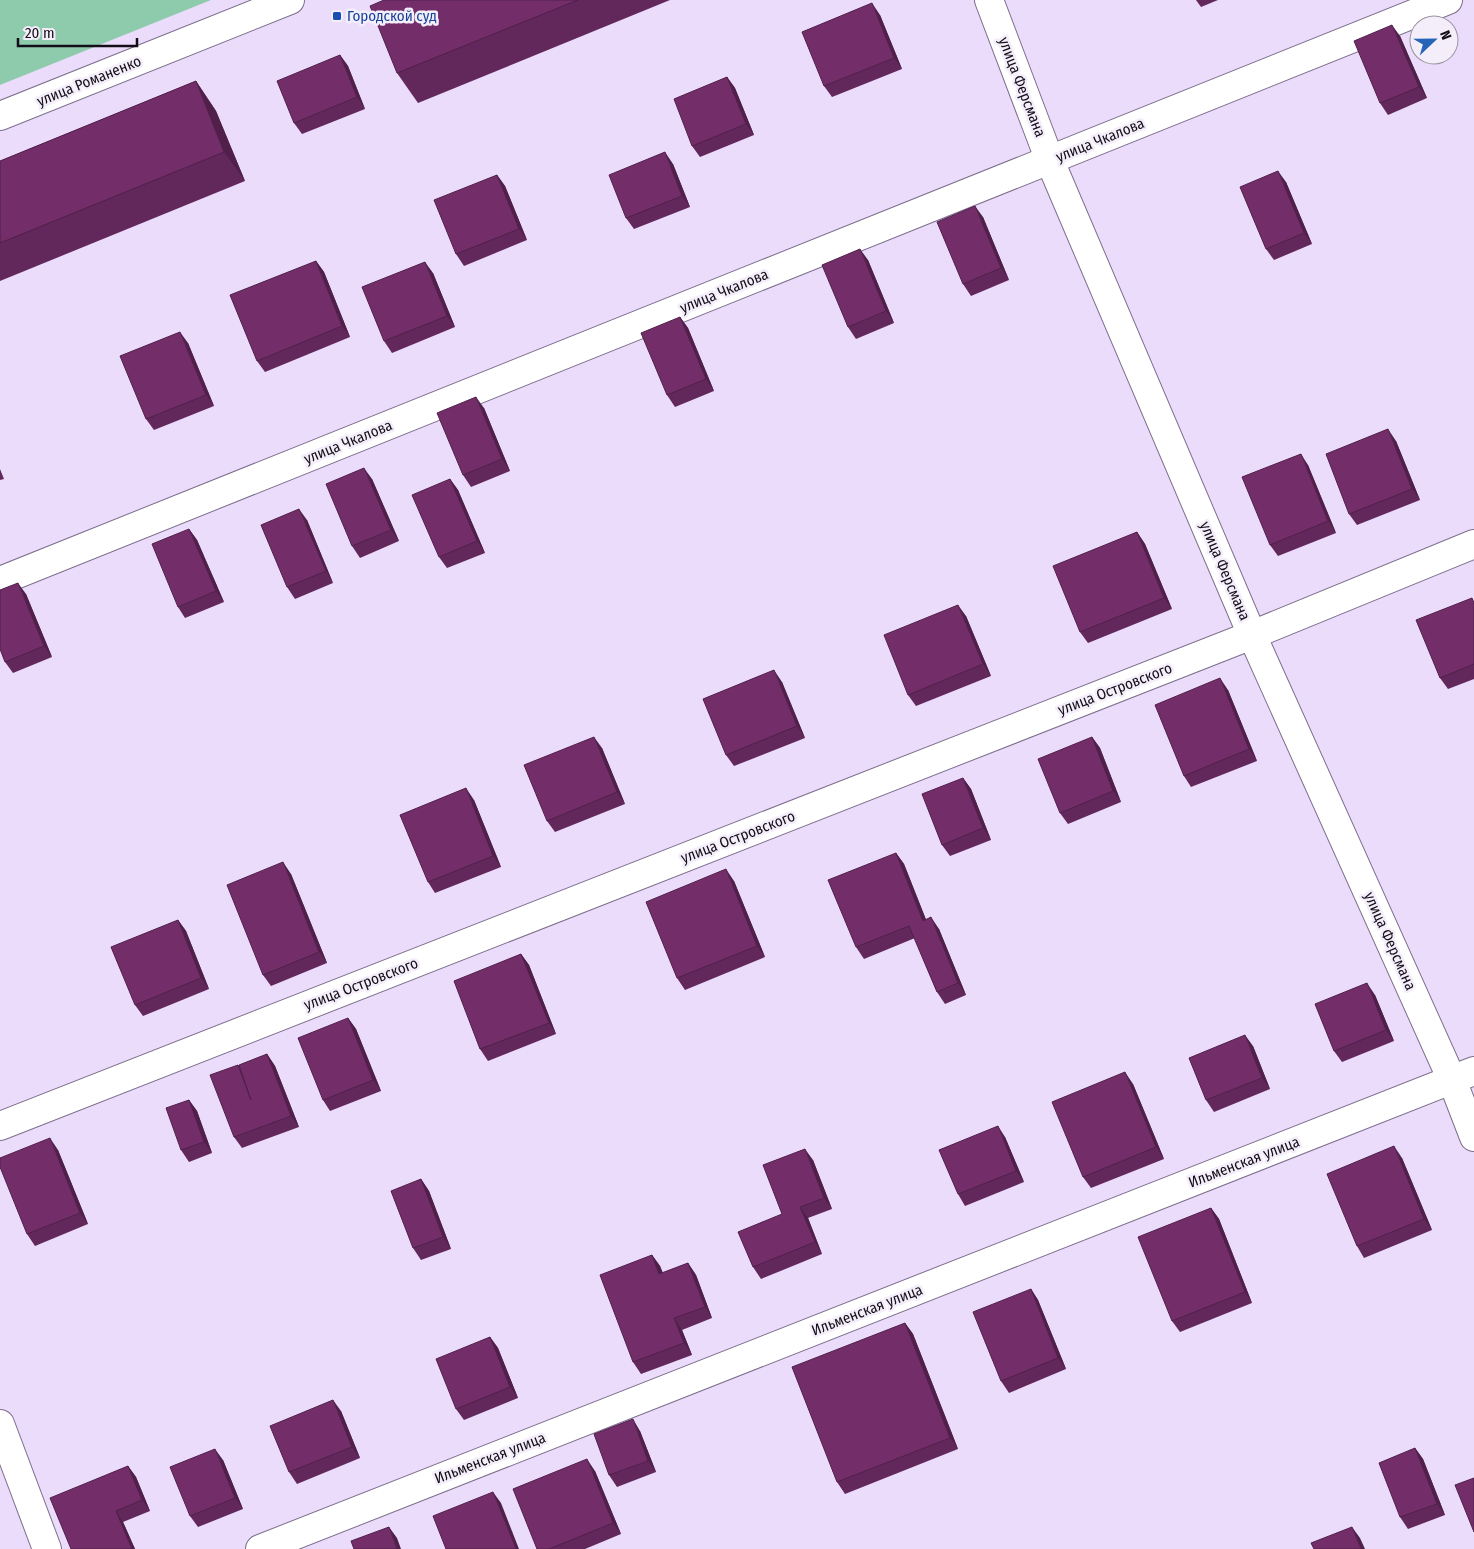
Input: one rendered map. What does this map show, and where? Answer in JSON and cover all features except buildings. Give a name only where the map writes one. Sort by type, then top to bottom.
[{"type":"street","name":"улица Романенко","points":[[0,116],[290,0]]},
{"type":"street","name":"улица Ферсмана","points":[[989,0],[1050,161],[1252,635],[1463,1076],[1474,1137]]},
{"type":"street","name":"улица Чкалова","points":[[0,581],[1448,0]]},
{"type":"street","name":"улица Островского","points":[[0,1126],[1252,635],[1474,544]]},
{"type":"street","name":"Ильменская улица","points":[[260,1549],[1463,1076]]},
{"type":"street","points":[[0,1424],[47,1549]]},
{"type":"green space","points":[[0,0],[211,0],[0,85]]},
{"type":"place","name":"Городской суд","points":[[337,16]]}]
